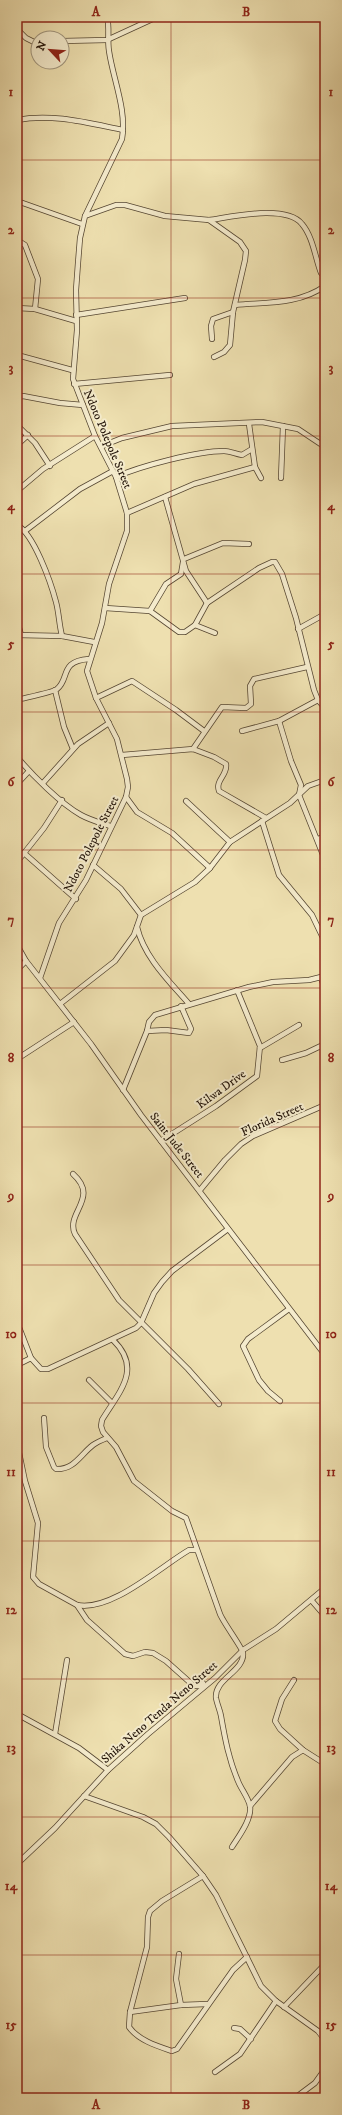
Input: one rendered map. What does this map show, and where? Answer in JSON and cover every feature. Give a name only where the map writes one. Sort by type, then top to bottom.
[{"type":"street","points":[[17,120],[35,117],[54,118],[123,130],[120,106],[107,40],[109,26],[107,17]]},
{"type":"street","points":[[70,41],[107,40],[157,17]]},
{"type":"street","points":[[17,29],[30,40]]},
{"type":"street","name":"Ndoto Polepole Street","points":[[40,978],[59,923],[76,899],[110,826],[126,797],[128,787],[122,755],[117,739],[96,698],[87,671],[89,659],[105,608],[113,570],[125,542],[127,532],[127,513],[116,477],[102,446],[94,436],[74,384],[72,370],[76,354],[78,263],[82,224],[117,149],[123,130]]},
{"type":"street","points":[[17,201],[82,224]]},
{"type":"street","points":[[85,216],[116,205],[125,205],[165,216],[209,220],[267,213],[295,218],[302,224],[315,250],[321,273],[325,275]]},
{"type":"street","points":[[209,220],[235,237],[246,251],[234,305],[231,339],[228,349],[214,357]]},
{"type":"street","points":[[17,240],[26,245],[38,279],[35,309]]},
{"type":"street","points":[[234,305],[296,300],[309,296],[325,286]]},
{"type":"street","points":[[17,308],[35,309],[76,318],[185,298]]},
{"type":"street","points":[[212,339],[211,326],[213,319],[233,312]]},
{"type":"street","points":[[17,355],[72,370]]},
{"type":"street","points":[[74,384],[170,376]]},
{"type":"street","points":[[17,397],[23,396],[53,402],[83,405]]},
{"type":"street","points":[[102,446],[122,438],[172,426],[270,423],[301,430],[325,447]]},
{"type":"street","points":[[249,424],[255,467],[261,478]]},
{"type":"street","points":[[17,425],[28,435],[50,466]]},
{"type":"street","points":[[280,478],[283,426]]},
{"type":"street","points":[[17,445],[28,435]]},
{"type":"street","points":[[17,491],[36,474],[94,436]]},
{"type":"street","points":[[116,477],[132,470],[199,454],[223,451],[242,455],[252,449]]},
{"type":"street","points":[[127,513],[194,484],[255,467]]},
{"type":"street","points":[[25,531],[80,489],[113,471]]},
{"type":"street","points":[[165,497],[186,571],[207,603]]},
{"type":"street","points":[[17,525],[25,531],[44,567],[53,590],[62,636]]},
{"type":"street","points":[[183,558],[223,543],[249,544]]},
{"type":"street","points":[[150,611],[166,584],[181,574],[183,558]]},
{"type":"street","points":[[105,608],[150,611],[182,633],[195,625],[207,603],[259,568],[275,562],[284,580],[307,667],[318,700],[325,708]]},
{"type":"street","points":[[298,629],[325,614]]},
{"type":"street","points":[[17,620],[19,635],[62,636],[94,642]]},
{"type":"street","points":[[195,625],[215,633]]},
{"type":"street","points":[[17,700],[55,690],[68,669],[80,660],[89,659]]},
{"type":"street","points":[[193,749],[222,707],[246,708],[251,704],[250,686],[254,679],[307,667]]},
{"type":"street","points":[[96,698],[132,681],[176,710],[204,731]]},
{"type":"street","points":[[55,690],[64,726],[73,748]]},
{"type":"street","points":[[242,731],[279,721],[318,700]]},
{"type":"street","points":[[279,721],[291,761],[301,785],[300,795],[325,860]]},
{"type":"street","points":[[43,783],[73,748],[83,739],[109,723]]},
{"type":"street","points":[[122,755],[193,749],[214,757],[226,764],[226,770],[218,783],[219,791],[266,818]]},
{"type":"street","points":[[17,757],[29,771],[62,800],[82,815],[110,826]]},
{"type":"street","points":[[17,784],[29,771]]},
{"type":"street","points":[[60,1004],[115,961],[134,935],[141,915],[195,882],[210,868],[230,842],[300,795],[308,786],[325,780]]},
{"type":"street","points":[[126,797],[137,812],[172,833],[210,868]]},
{"type":"street","points":[[17,862],[44,828],[62,800]]},
{"type":"street","points":[[186,801],[230,842]]},
{"type":"street","points":[[262,821],[279,875],[312,915],[325,942]]},
{"type":"street","points":[[318,839],[325,836]]},
{"type":"street","points":[[24,853],[76,899]]},
{"type":"street","points":[[93,865],[121,889],[141,915]]},
{"type":"street","points":[[137,927],[143,946],[155,964],[189,1004]]},
{"type":"street","name":"Saint Jude Street","points":[[17,945],[26,961],[74,1022],[161,1141],[325,1355]]},
{"type":"street","points":[[17,970],[26,961]]},
{"type":"street","points":[[123,1090],[147,1031],[149,1022],[155,1015],[237,990],[273,982],[309,980],[323,976],[325,990]]},
{"type":"street","name":"Kilwa Drive","points":[[161,1141],[216,1106],[254,1078],[258,1073],[260,1048],[237,990]]},
{"type":"street","points":[[147,1031],[166,1030],[189,1033],[191,1029],[181,1006]]},
{"type":"street","points":[[17,1059],[25,1052],[74,1022]]},
{"type":"street","points":[[260,1048],[299,1025]]},
{"type":"street","points":[[282,1060],[306,1053],[325,1044]]},
{"type":"street","name":"Florida Street","points":[[200,1190],[225,1160],[247,1140],[325,1105]]},
{"type":"street","points":[[73,1174],[80,1181],[84,1189],[84,1197],[72,1229],[118,1300],[188,1369],[219,1404]]},
{"type":"street","points":[[17,1322],[21,1327],[31,1358],[41,1369],[45,1369],[129,1333],[141,1323],[154,1293],[172,1271],[228,1229]]},
{"type":"street","points":[[280,1401],[268,1392],[259,1380],[243,1346],[248,1339],[289,1309]]},
{"type":"street","points":[[113,1340],[121,1348],[128,1362],[128,1375],[122,1388],[102,1420],[101,1426],[107,1438],[116,1447],[134,1481],[172,1511],[186,1518],[196,1550],[224,1625],[243,1650],[243,1660],[220,1687],[216,1698],[221,1715],[225,1744],[238,1781],[250,1806]]},
{"type":"street","points":[[17,1366],[31,1358]]},
{"type":"street","points":[[89,1380],[112,1403]]},
{"type":"street","points":[[44,1418],[46,1447],[56,1469],[70,1466],[92,1446],[107,1438]]},
{"type":"street","points":[[17,1443],[25,1481],[38,1523],[33,1577],[39,1584],[77,1605],[94,1606],[114,1598],[137,1585],[189,1550],[196,1550]]},
{"type":"street","name":"Shika Neno Tenda Neno Street","points":[[17,1864],[55,1828],[108,1770],[215,1678],[243,1650],[276,1629],[312,1601],[325,1588]]},
{"type":"street","points":[[312,1601],[325,1616]]},
{"type":"street","points":[[77,1605],[87,1620],[125,1654],[133,1656],[145,1652],[153,1653],[197,1687],[205,1683],[243,1650]]},
{"type":"street","points":[[55,1734],[67,1660]]},
{"type":"street","points":[[294,1680],[282,1699],[276,1721],[280,1729],[303,1750],[325,1764]]},
{"type":"street","points":[[17,1714],[78,1748],[108,1770]]},
{"type":"street","points":[[232,1847],[247,1819],[250,1806],[292,1757],[303,1750]]},
{"type":"street","points":[[84,1796],[150,1820],[170,1838],[203,1876],[216,1895],[257,1981],[276,2001],[318,2032],[325,2040]]},
{"type":"street","points":[[17,1856],[26,1854]]},
{"type":"street","points":[[203,1876],[162,1901],[150,1911],[148,1917],[147,1947],[130,2012],[129,2026],[133,2032],[172,2051],[177,2049],[233,1970],[247,1958]]},
{"type":"street","points":[[179,1954],[176,1978],[181,2005]]},
{"type":"street","points":[[284,2007],[325,1964]]},
{"type":"street","points":[[215,2072],[240,2054],[276,2001]]},
{"type":"street","points":[[130,2012],[181,2005],[208,2004]]},
{"type":"street","points":[[234,2028],[240,2029],[251,2039]]},
{"type":"street","points":[[296,2098],[315,2083],[325,2069]]}]
